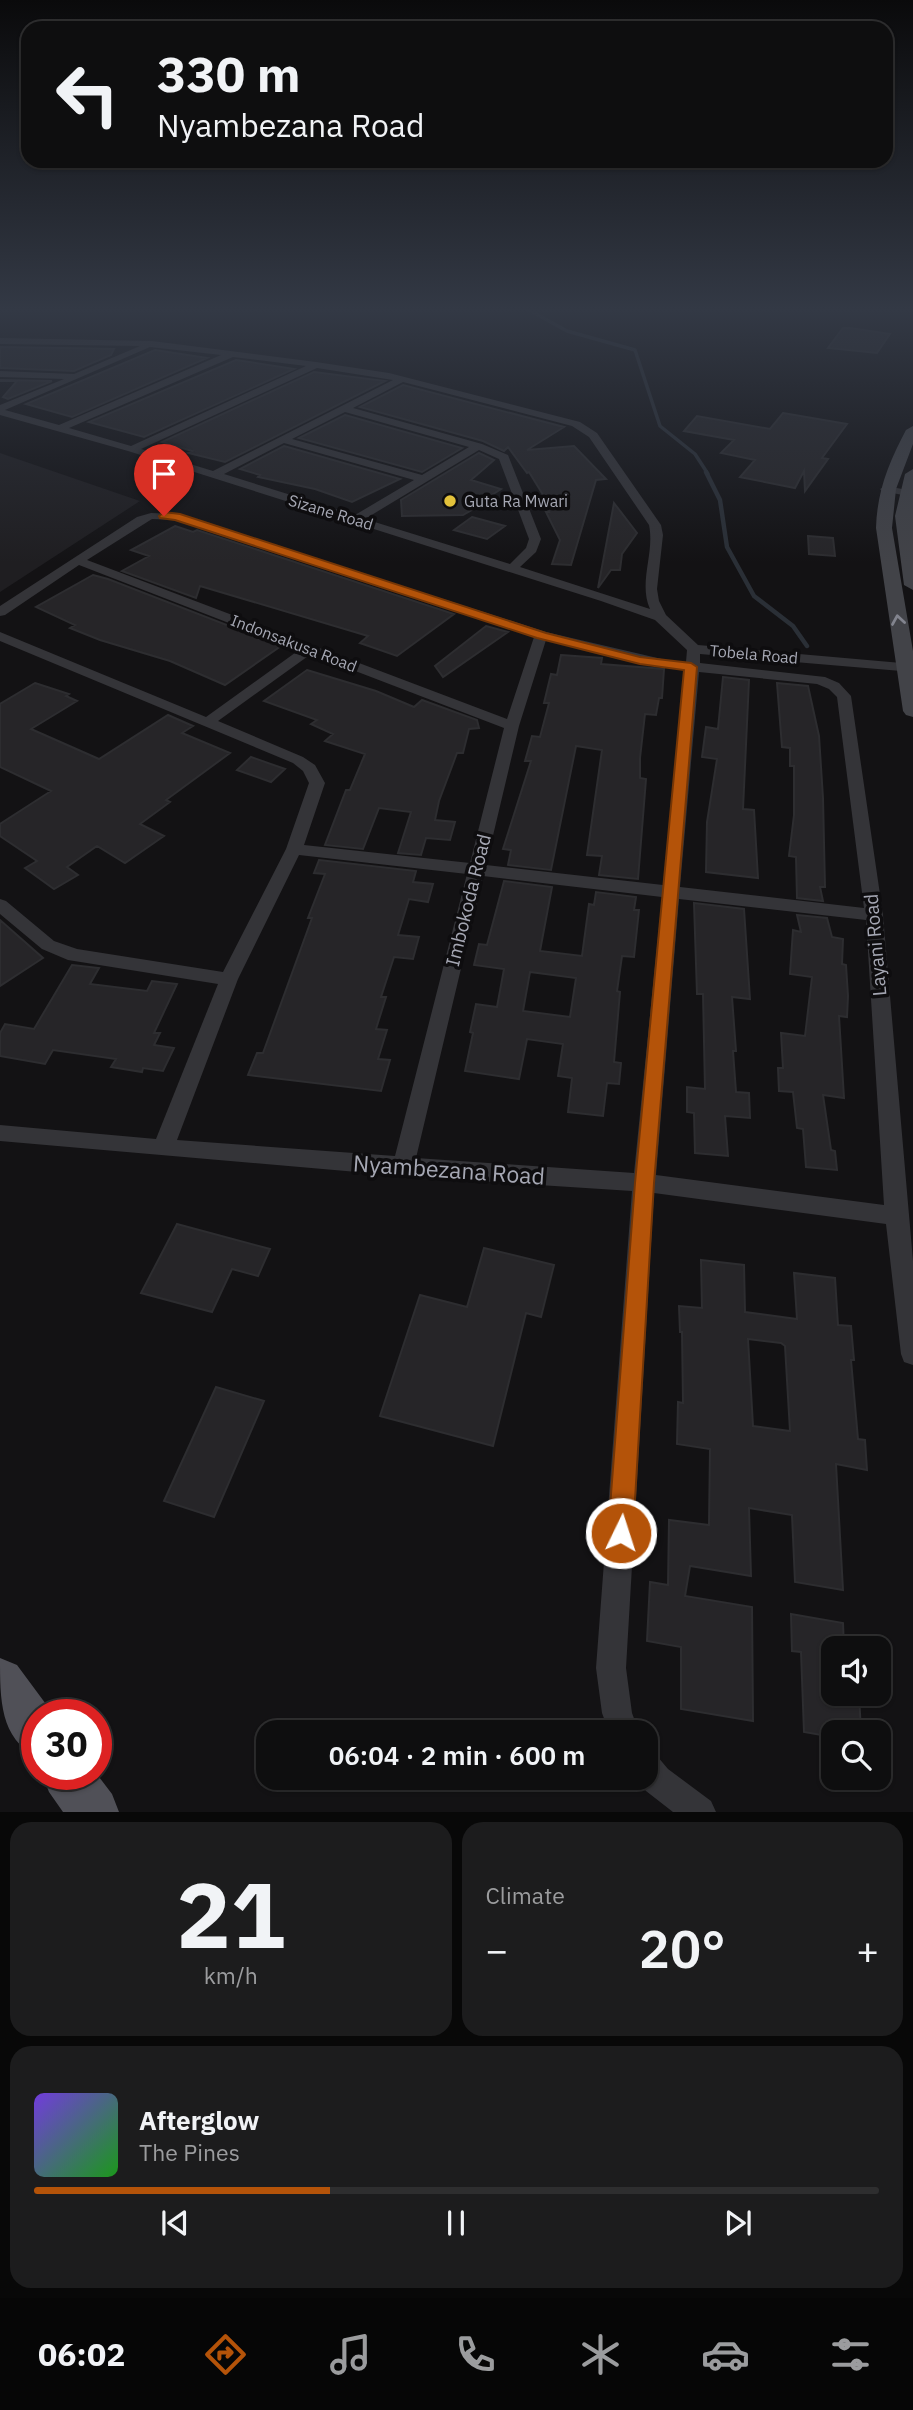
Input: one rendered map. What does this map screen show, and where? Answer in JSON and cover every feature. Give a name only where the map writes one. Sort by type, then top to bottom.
[{"type":"main road","points":[[0,1682],[21,1711]]},
{"type":"main road","points":[[79,1790],[94,1811]]},
{"type":"street","points":[[0,411],[37,395]]},
{"type":"street","points":[[61,428],[139,395]]},
{"type":"street","points":[[132,449],[251,395]]},
{"type":"street","points":[[212,476],[370,395]]},
{"type":"street","points":[[460,395],[588,429],[655,525],[657,535],[651,589],[660,617]]},
{"type":"street","points":[[342,408],[478,446],[504,457],[535,539],[532,549],[512,569]]},
{"type":"street","name":"Sizane Road","points":[[0,411],[132,449],[660,617]]},
{"type":"street","points":[[281,439],[422,479]]},
{"type":"street","points":[[910,440],[886,489],[884,528],[909,668],[913,711]]},
{"type":"street","points":[[355,520],[478,446]]},
{"type":"street","points":[[913,474],[909,494],[901,512],[913,585]]},
{"type":"street","points":[[886,489],[909,494]]},
{"type":"street","points":[[0,612],[141,519],[151,516],[177,517],[541,635],[640,660],[692,658],[645,1183],[611,1668],[620,1720]]},
{"type":"street","name":"Indonsakusa Road","points":[[77,560],[512,726]]},
{"type":"street","name":"Tobela Road","points":[[660,617],[692,658],[909,668]]},
{"type":"street","name":"Imbokoda Road","points":[[403,1167],[512,726],[541,635]]},
{"type":"street","points":[[0,636],[298,760],[310,768],[317,783],[294,849],[229,979],[163,1148]]},
{"type":"street","points":[[208,722],[309,649]]},
{"type":"street","name":"Layani Road","points":[[692,658],[820,680],[839,690],[844,696],[874,915],[896,1216],[913,1354]]},
{"type":"street","points":[[294,849],[874,915]]},
{"type":"street","points":[[0,905],[48,945],[67,952],[229,979]]},
{"type":"street","name":"Nyambezana Road","points":[[0,1133],[403,1167],[645,1183],[896,1216]]},
{"type":"street","points":[[658,1781],[699,1811]]},
{"type":"shaded area","points":[[0,453],[140,501],[0,592]]},
{"type":"building","points":[[5,395],[19,395],[8,399],[3,397]]},
{"type":"building","points":[[49,395],[123,395],[72,417],[26,404]]},
{"type":"building","points":[[154,395],[238,395],[144,437],[89,422]]},
{"type":"building","points":[[265,395],[358,395],[225,462],[188,453],[192,451],[162,442]]},
{"type":"building","points":[[384,395],[440,395],[564,427],[527,450],[574,446],[606,479],[596,480],[571,565],[552,564],[560,540],[546,512],[549,512],[544,501],[548,503],[529,472],[527,473],[508,447],[504,451],[483,441],[360,407]]},
{"type":"building","points":[[783,413],[847,424],[822,458],[828,459],[805,491],[804,471],[795,488],[740,477],[755,460],[721,453],[734,440],[684,431],[697,416],[770,429]]},
{"type":"building","points":[[345,415],[462,448],[422,472],[299,438]]},
{"type":"building","points":[[284,446],[400,479],[352,502],[315,489],[258,477],[260,475],[240,469]]},
{"type":"building","points":[[479,453],[494,460],[471,480],[501,489],[481,502],[484,503],[463,515],[402,516],[401,500]]},
{"type":"building","points":[[614,503],[637,533],[622,554],[620,570],[611,570],[598,588]]},
{"type":"building","points":[[472,517],[505,526],[487,539],[454,530]]},
{"type":"building","points":[[175,526],[193,532],[197,530],[454,614],[397,656],[360,643],[368,636],[200,586],[196,598],[122,571],[149,556],[131,550]]},
{"type":"building","points":[[808,536],[833,538],[835,556],[809,554]]},
{"type":"building","points":[[93,575],[281,646],[225,685],[170,661],[70,628],[75,625],[36,607]]},
{"type":"building","points":[[486,626],[508,632],[443,677],[435,666]]},
{"type":"building","points":[[561,655],[602,658],[601,664],[664,669],[662,698],[659,698],[656,715],[645,714],[640,778],[646,779],[638,879],[599,875],[602,856],[587,855],[602,750],[576,746],[551,870],[508,865],[511,850],[503,849],[531,761],[525,761],[532,736],[540,737],[549,703],[544,703],[551,674],[557,675]]},
{"type":"building","points":[[307,670],[376,691],[414,707],[422,700],[477,720],[479,728],[469,729],[463,753],[457,753],[439,801],[435,820],[455,822],[450,840],[426,838],[421,855],[398,853],[411,812],[379,808],[363,849],[325,845],[346,790],[350,790],[365,754],[325,741],[333,734],[311,724],[317,720],[264,701]]},
{"type":"building","points":[[723,677],[749,680],[743,809],[754,810],[758,878],[706,872],[707,822],[717,759],[702,757],[706,727],[718,729]]},
{"type":"building","points":[[35,683],[69,694],[66,696],[77,701],[31,729],[99,759],[168,715],[193,726],[182,733],[230,753],[166,800],[170,802],[140,824],[164,836],[125,863],[97,846],[67,867],[78,875],[54,889],[25,868],[37,861],[0,836],[0,824],[51,791],[0,767],[0,704]]},
{"type":"building","points":[[777,683],[808,686],[819,736],[825,887],[820,887],[823,901],[797,898],[796,857],[789,856],[794,815],[794,766],[790,766],[790,748],[782,747]]},
{"type":"building","points":[[251,757],[285,769],[271,782],[237,770]]},
{"type":"building","points":[[319,860],[416,871],[413,882],[433,884],[428,902],[409,899],[398,935],[419,937],[413,959],[394,957],[381,997],[386,997],[376,1029],[387,1030],[378,1059],[390,1060],[381,1091],[248,1075],[257,1053],[263,1053],[312,918],[308,918],[325,874],[314,873]]},
{"type":"building","points":[[504,881],[552,887],[540,951],[582,956],[589,904],[594,905],[596,892],[636,897],[634,910],[639,910],[634,957],[622,956],[617,991],[620,992],[614,1062],[621,1063],[619,1084],[607,1083],[603,1116],[568,1112],[572,1078],[558,1076],[563,1044],[527,1039],[519,1079],[465,1071],[476,1004],[497,1007],[504,969],[474,965],[479,944],[487,945]],"holes":[[[530,972],[576,978],[570,1017],[523,1011]]]},
{"type":"building","points":[[694,903],[744,909],[750,999],[732,997],[736,1051],[733,1051],[736,1092],[749,1093],[750,1118],[725,1116],[728,1156],[695,1153],[694,1113],[687,1112],[687,1087],[705,1089],[703,994],[697,994]]},
{"type":"building","points":[[797,915],[827,918],[832,937],[843,939],[842,964],[846,965],[848,996],[847,1017],[839,1016],[844,1098],[823,1095],[831,1150],[835,1151],[837,1170],[806,1167],[803,1129],[797,1128],[793,1092],[779,1091],[778,1068],[783,1068],[781,1033],[805,1036],[812,977],[790,974],[793,930],[801,932]]},
{"type":"building","points":[[0,920],[43,958],[0,986]]},
{"type":"building","points":[[72,965],[99,968],[90,984],[147,991],[152,981],[177,984],[154,1033],[160,1033],[154,1045],[174,1048],[163,1071],[143,1068],[142,1072],[111,1067],[116,1059],[53,1050],[45,1064],[0,1056],[0,1033],[5,1024],[34,1029]]},
{"type":"building","points":[[177,1224],[270,1249],[258,1276],[232,1269],[212,1312],[141,1293]]},
{"type":"building","points":[[484,1248],[554,1265],[541,1317],[526,1313],[493,1446],[380,1416],[420,1295],[467,1307]]},
{"type":"building","points":[[701,1260],[744,1265],[745,1312],[797,1319],[794,1273],[835,1278],[838,1325],[851,1326],[854,1360],[851,1360],[858,1439],[865,1440],[867,1470],[836,1464],[843,1590],[795,1582],[792,1515],[749,1508],[751,1576],[690,1566],[685,1596],[752,1607],[753,1721],[681,1709],[681,1647],[647,1641],[650,1582],[668,1585],[669,1520],[709,1525],[710,1449],[677,1444],[678,1402],[683,1403],[679,1306],[702,1308]],"holes":[[[748,1339],[781,1343],[785,1346],[790,1431],[753,1426]]]},
{"type":"building","points":[[216,1387],[264,1401],[214,1517],[164,1501]]},
{"type":"building","points":[[791,1614],[843,1623],[844,1636],[821,1636],[821,1706],[860,1706],[860,1720],[821,1720],[821,1735],[804,1732],[801,1652],[792,1651]]},
{"type":"waterway","points":[[650,395],[660,426],[695,454],[708,474]]},
{"type":"waterway","points":[[706,472],[720,500],[727,547],[754,596],[793,626],[807,646]]},
{"type":"place","name":"Guta Ra Mwari","points":[[450,501]]},
{"type":"route","points":[[164,516],[177,517],[541,635],[640,660],[691,667],[645,1183],[621,1533]]}]
